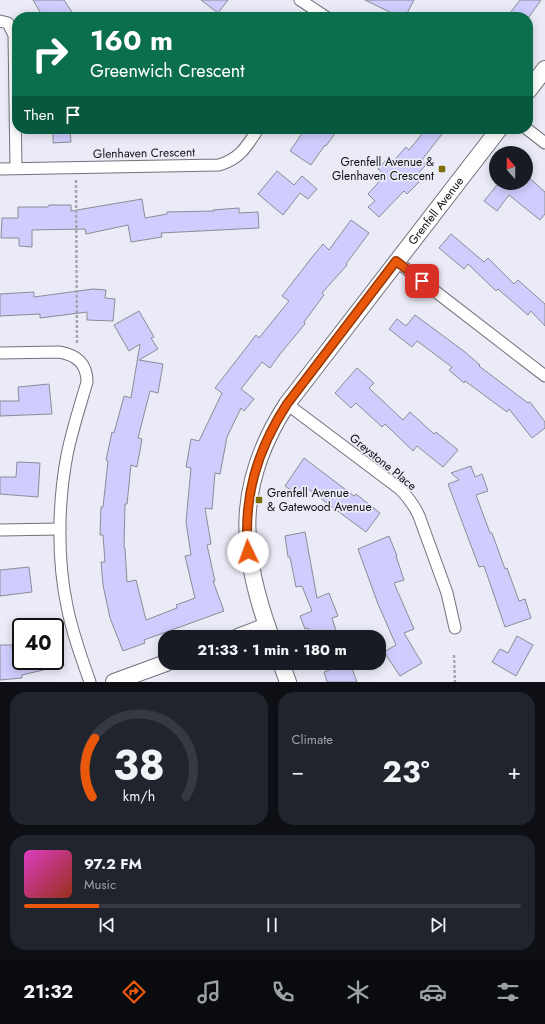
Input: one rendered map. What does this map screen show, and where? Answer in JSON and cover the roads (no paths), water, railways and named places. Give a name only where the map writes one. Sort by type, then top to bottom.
[{"type":"street","points":[[300,0],[318,12]]},
{"type":"street","points":[[0,21],[8,23],[12,31]]},
{"type":"street","points":[[533,85],[545,69]]},
{"type":"street","points":[[15,134],[16,168]]},
{"type":"street","name":"Glenhaven Crescent","points":[[0,168],[219,165],[236,157],[247,146],[255,134]]},
{"type":"street","name":"Grenfell Avenue","points":[[268,630],[256,594],[247,535],[249,499],[253,475],[267,438],[287,404],[495,134]]},
{"type":"street","points":[[533,134],[545,143]]},
{"type":"street","points":[[396,261],[545,376]]},
{"type":"street","points":[[0,353],[60,352],[76,357],[85,368],[87,382],[67,456],[61,503],[60,529],[62,574],[67,606],[76,644],[90,682]]},
{"type":"street","name":"Greystone Place","points":[[287,404],[400,489],[411,501],[419,516],[447,593],[455,628]]},
{"type":"street","points":[[0,530],[60,529]]},
{"type":"street","points":[[114,682],[158,666]]},
{"type":"street","points":[[284,670],[288,682]]},
{"type":"place","name":"Grenfell Avenue & Glenhaven Crescent","points":[[442,169]]},
{"type":"place","name":"Grenfell Avenue & Gatewood Avenue","points":[[259,500]]}]
